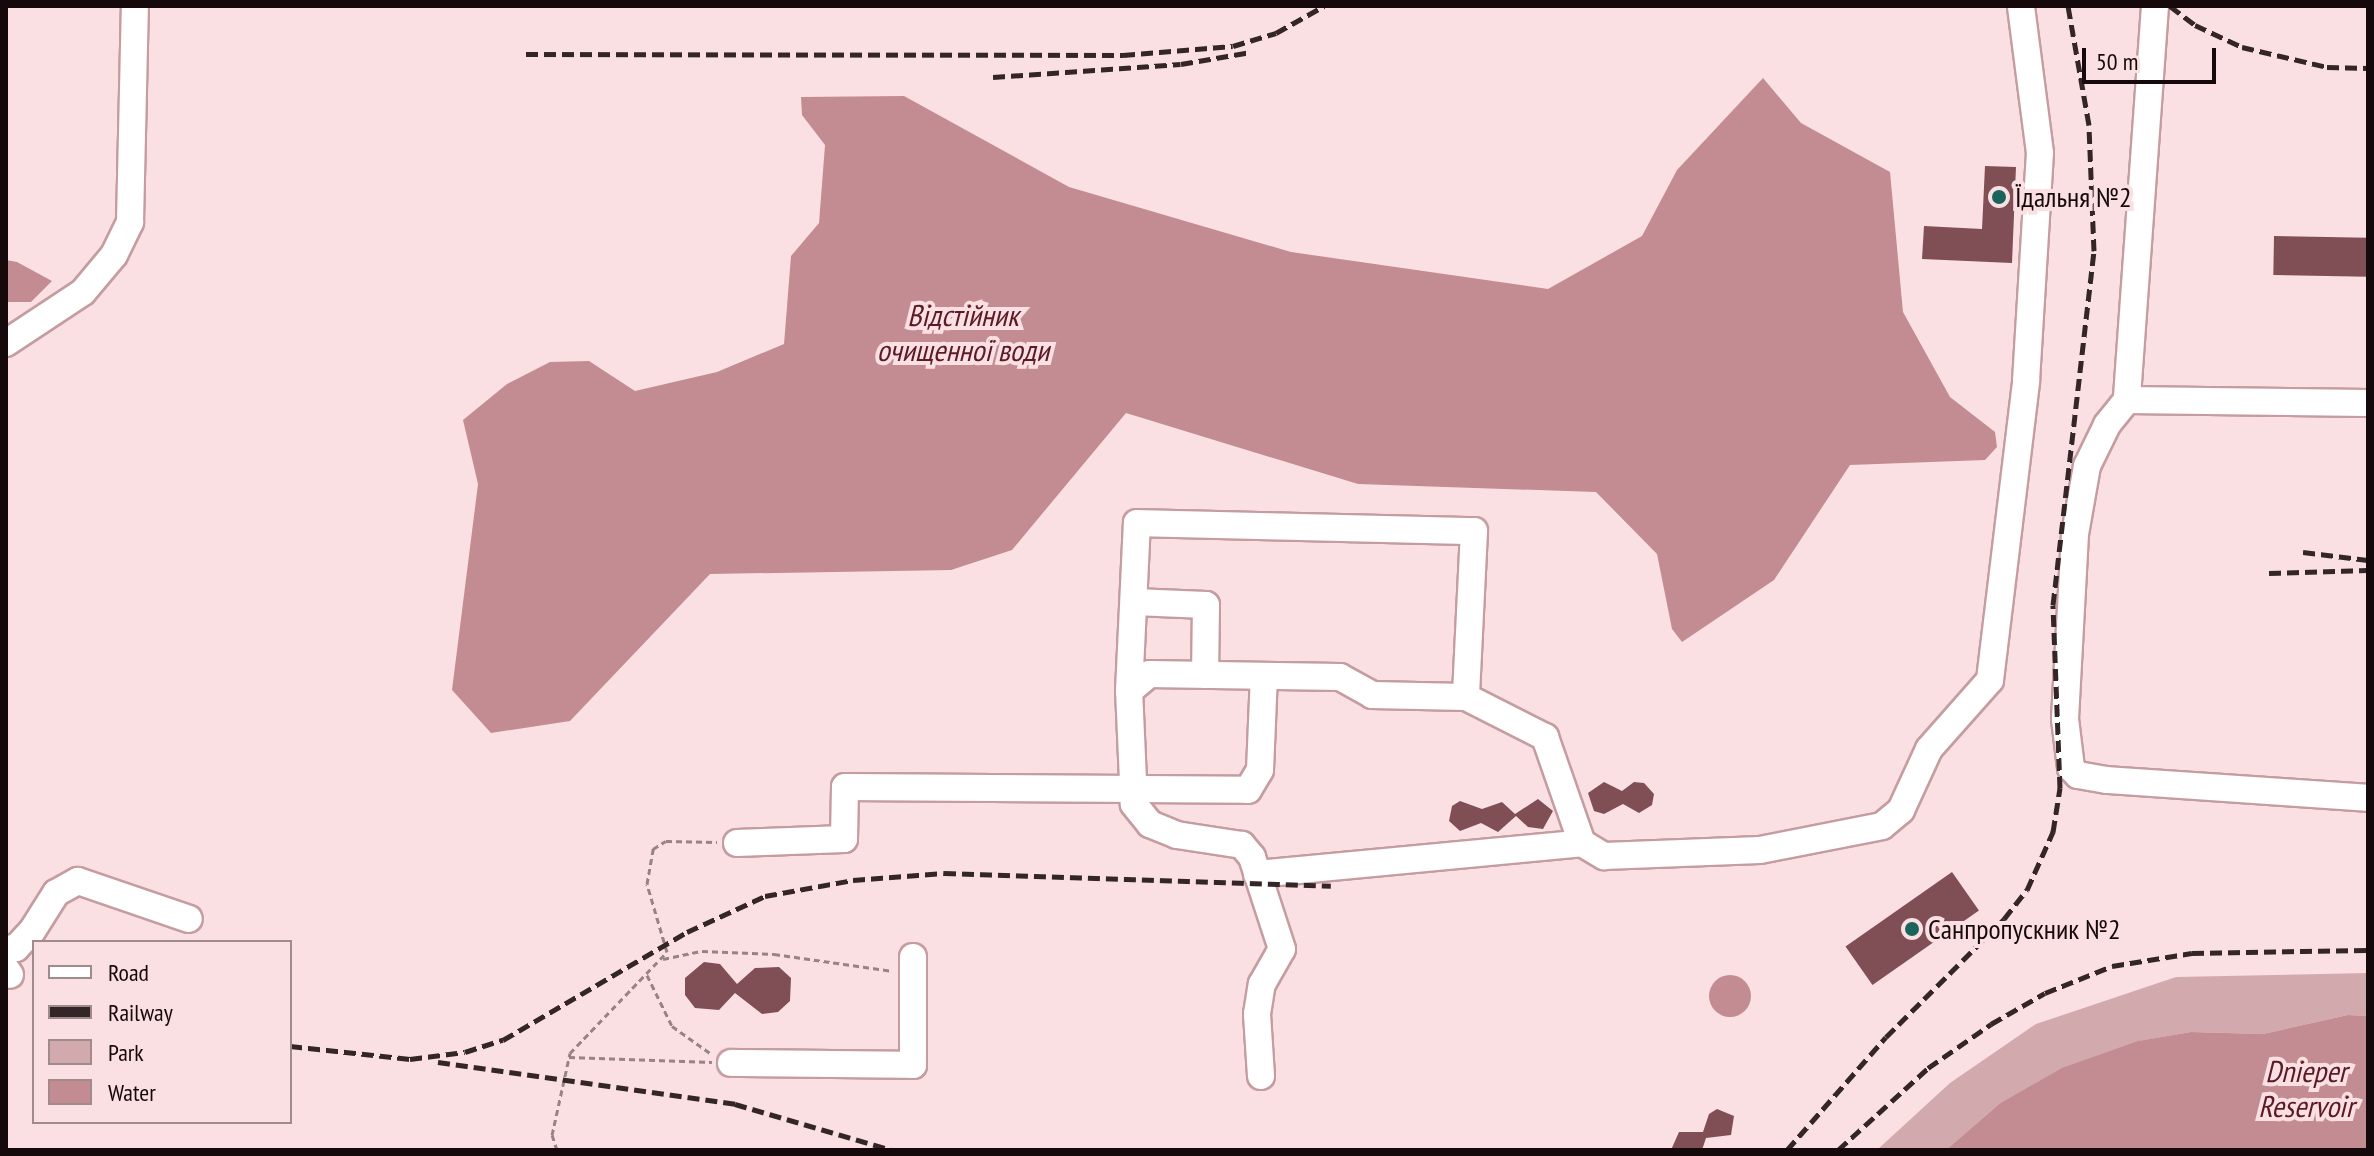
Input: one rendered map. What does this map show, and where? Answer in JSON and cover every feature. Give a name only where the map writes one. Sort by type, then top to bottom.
[{"type":"lane","points":[[6,343],[83,292],[114,255],[130,222],[135,6]]},
{"type":"lane","points":[[1257,874],[1582,843],[1604,856],[1760,850],[1882,826],[1912,794],[1929,749],[1990,680],[2026,381],[2040,153],[2021,6]]},
{"type":"lane","points":[[2155,6],[2127,400],[2107,425],[2087,466],[2075,534],[2065,719],[2071,768],[2078,775],[2107,780],[2368,798]]},
{"type":"lane","points":[[2127,400],[2368,403]]},
{"type":"lane","points":[[1261,1076],[1257,1014],[1262,984],[1282,949],[1257,874],[1242,845],[1177,835],[1150,824],[1134,804],[1129,691],[1137,523],[1474,531],[1466,697]]},
{"type":"lane","points":[[1134,602],[1206,605],[1205,675]]},
{"type":"lane","points":[[1129,691],[1149,674],[1340,677],[1372,695],[1466,697],[1545,737],[1582,843]]},
{"type":"lane","points":[[737,843],[844,839],[845,787],[1248,790],[1256,784],[1264,676]]},
{"type":"lane","points":[[7,965],[56,893],[78,881],[189,919]]},
{"type":"lane","points":[[731,1063],[913,1065],[913,965]]},
{"type":"path","points":[[557,1150],[552,1135],[569,1057],[583,1034],[661,959],[668,942],[647,884],[653,849],[666,841],[737,843]]},
{"type":"path","points":[[661,959],[702,951],[913,965]]},
{"type":"path","points":[[647,974],[672,1026],[692,1045],[731,1063]]},
{"type":"path","points":[[569,1057],[731,1063]]},
{"type":"green space","points":[[2368,973],[2368,1016],[2348,1015],[2263,1034],[2191,1032],[2139,1041],[1999,1104],[1946,1150],[1877,1150],[1950,1083],[2036,1024],[2176,977]]},
{"type":"water","name":"Відстійник очищенної води","points":[[1763,78],[1801,123],[1890,172],[1903,312],[1950,397],[1995,432],[1997,447],[1985,460],[1850,465],[1774,580],[1682,642],[1672,629],[1657,554],[1596,492],[1358,484],[1126,413],[1012,550],[951,570],[710,574],[570,721],[491,733],[452,690],[478,484],[463,420],[507,384],[550,362],[589,361],[635,391],[717,372],[784,344],[791,256],[819,223],[825,145],[802,115],[801,97],[904,96],[1069,187],[1291,252],[1548,289],[1642,236],[1677,170]]},
{"type":"water","points":[[6,260],[17,262],[52,281],[31,302],[6,302]]},
{"type":"water","points":[[1730,975],[1745,981],[1751,996],[1745,1011],[1730,1017],[1715,1011],[1709,996],[1715,981]]},
{"type":"water","name":"Dnieper Reservoir","points":[[2348,1015],[2368,1016],[2368,1150],[1946,1150],[1999,1104],[2062,1068],[2138,1041],[2191,1032],[2263,1034]]},
{"type":"building","name":"Їдальня №2","points":[[1985,166],[2016,167],[2012,263],[1922,259],[1924,226],[1982,229]]},
{"type":"building","points":[[2274,236],[2368,238],[2367,277],[2273,275]]},
{"type":"building","points":[[1604,782],[1622,791],[1634,782],[1644,783],[1654,794],[1652,805],[1639,813],[1623,804],[1604,814],[1594,811],[1588,793]]},
{"type":"building","points":[[1538,799],[1553,811],[1543,829],[1528,827],[1516,816],[1498,832],[1481,823],[1460,831],[1449,821],[1452,806],[1460,801],[1482,809],[1502,802],[1515,814]]},
{"type":"building","name":"Санпропускник №2","points":[[1952,872],[1979,911],[1872,985],[1846,947]]},
{"type":"building","points":[[704,962],[720,964],[737,984],[755,968],[779,967],[791,978],[790,1001],[778,1012],[762,1014],[735,993],[719,1010],[695,1008],[685,995],[685,978]]},
{"type":"building","points":[[1717,1109],[1734,1116],[1731,1135],[1706,1138],[1702,1150],[1671,1150],[1679,1132],[1703,1132],[1709,1114]]},
{"type":"railway","points":[[526,54],[1123,55],[1233,46],[1276,33],[1324,6]]},
{"type":"railway","points":[[1787,1150],[1886,1037],[2004,919],[2027,890],[2053,832],[2060,788],[2053,605],[2094,251],[2089,125],[2068,6]]},
{"type":"railway","points":[[2170,6],[2195,25],[2242,47],[2327,67],[2368,68]]},
{"type":"railway","points":[[993,77],[1181,64],[1251,52]]},
{"type":"railway","points":[[2303,552],[2368,560]]},
{"type":"railway","points":[[2269,573],[2368,570]]},
{"type":"railway","points":[[292,1046],[410,1059],[465,1052],[503,1040],[687,932],[765,896],[853,880],[944,873],[1331,886]]},
{"type":"railway","points":[[1838,1150],[1928,1068],[1991,1024],[2045,993],[2112,966],[2192,953],[2368,950]]},
{"type":"railway","points":[[438,1062],[735,1104],[892,1150]]},
{"type":"place","name":"Їдальня №2","points":[[1999,197]]},
{"type":"place","name":"Санпропускник №2","points":[[1912,929]]}]
